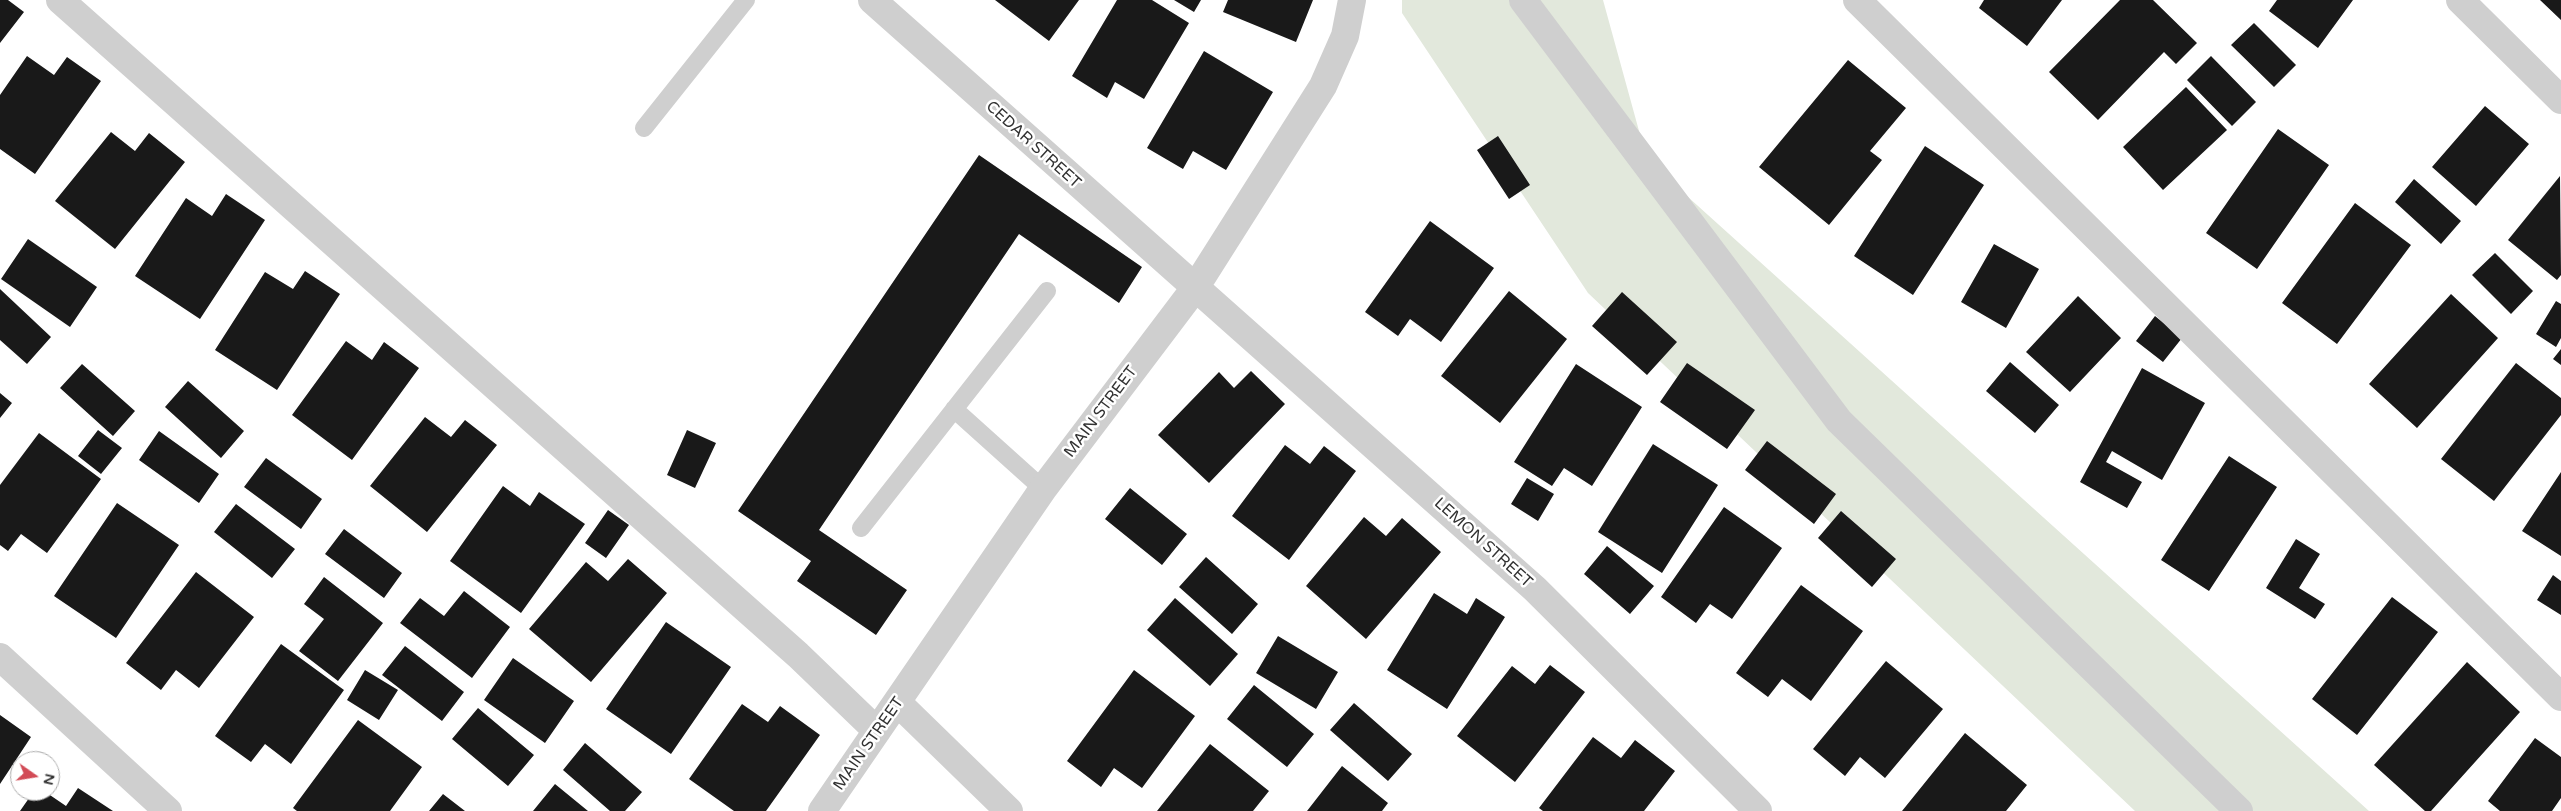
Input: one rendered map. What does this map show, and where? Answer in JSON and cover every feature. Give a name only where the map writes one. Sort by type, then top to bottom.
[{"type":"street","points":[[60,0],[798,655],[877,731]]},
{"type":"street","name":"CEDAR STREET","points":[[872,0],[1195,288]]},
{"type":"street","name":"MAIN STREET","points":[[822,811],[898,703],[1043,489],[1195,288],[1323,86],[1345,36],[1352,0]]},
{"type":"street","points":[[1523,0],[1839,421],[2239,811]]},
{"type":"street","points":[[1857,0],[2561,697]]},
{"type":"street","points":[[2460,0],[2561,100]]},
{"type":"street","name":"LEMON STREET","points":[[1195,288],[1535,588],[1758,811]]},
{"type":"street","points":[[0,657],[168,811]]},
{"type":"street","points":[[898,703],[1009,811]]},
{"type":"lane","points":[[644,128],[746,0]]},
{"type":"lane","points":[[861,528],[1047,291]]},
{"type":"lane","points":[[954,409],[1043,489]]},
{"type":"shaded area","points":[[1402,0],[1603,0],[1647,160],[2369,811],[2135,811],[1588,293],[1402,13]]},
{"type":"building","points":[[0,0],[8,0],[24,12],[0,43]]},
{"type":"building","points":[[995,0],[1079,0],[1049,41]]},
{"type":"building","points":[[1117,0],[1152,0],[1189,23],[1144,99],[1115,82],[1107,98],[1072,76]]},
{"type":"building","points":[[1174,0],[1201,0],[1194,12]]},
{"type":"building","points":[[1228,0],[1313,0],[1296,42],[1223,12]]},
{"type":"building","points":[[1984,0],[2062,0],[2027,46],[1979,8]]},
{"type":"building","points":[[2120,0],[2153,0],[2197,43],[2176,64],[2164,52],[2098,120],[2049,72]]},
{"type":"building","points":[[2277,0],[2353,0],[2318,48],[2269,11]]},
{"type":"building","points":[[2540,0],[2561,0],[2561,20]]},
{"type":"building","points":[[2254,23],[2296,65],[2274,87],[2231,45]]},
{"type":"building","points":[[1204,51],[1273,92],[1226,170],[1193,151],[1183,169],[1147,148]]},
{"type":"building","points":[[27,56],[54,75],[67,57],[101,81],[35,174],[0,149],[0,95]]},
{"type":"building","points":[[2211,56],[2256,102],[2232,126],[2187,80]]},
{"type":"building","points":[[1848,60],[1906,108],[1870,151],[1882,160],[1829,225],[1759,167]]},
{"type":"building","points":[[2186,87],[2227,130],[2163,190],[2123,147]]},
{"type":"building","points":[[2485,106],[2529,144],[2476,206],[2432,167]]},
{"type":"building","points":[[2278,129],[2329,165],[2257,269],[2206,233]]},
{"type":"building","points":[[111,132],[135,151],[149,133],[185,162],[115,249],[55,201]]},
{"type":"building","points":[[1498,136],[1530,185],[1509,199],[1477,150]]},
{"type":"building","points":[[1925,146],[1984,185],[1913,295],[1854,256]]},
{"type":"building","points":[[979,155],[1142,267],[1119,303],[1019,234],[819,530],[907,590],[876,635],[797,581],[811,561],[738,511]]},
{"type":"building","points":[[2560,176],[2561,275],[2557,280],[2508,240]]},
{"type":"building","points":[[2414,179],[2461,221],[2441,244],[2395,202]]},
{"type":"building","points":[[226,194],[265,220],[200,319],[135,276],[186,198],[212,216]]},
{"type":"building","points":[[2355,203],[2411,245],[2337,344],[2282,303]]},
{"type":"building","points":[[1430,221],[1494,268],[1441,342],[1410,319],[1398,336],[1365,312]]},
{"type":"building","points":[[28,239],[97,287],[70,327],[1,279]]},
{"type":"building","points":[[1994,244],[2039,269],[2006,328],[1961,302]]},
{"type":"building","points":[[2495,253],[2533,291],[2511,314],[2472,275]]},
{"type":"building","points":[[305,271],[340,294],[277,390],[215,350],[265,272],[293,289]]},
{"type":"building","points":[[0,289],[51,337],[27,364],[0,340]]},
{"type":"building","points":[[1509,291],[1567,339],[1500,423],[1441,376]]},
{"type":"building","points":[[1622,292],[1677,342],[1647,375],[1592,326]]},
{"type":"building","points":[[2451,294],[2498,338],[2417,428],[2369,384]]},
{"type":"building","points":[[2078,296],[2121,338],[2070,392],[2026,352]]},
{"type":"building","points":[[2556,301],[2561,304],[2561,338],[2556,347],[2536,334]]},
{"type":"building","points":[[2155,316],[2182,338],[2163,362],[2136,341]]},
{"type":"building","points":[[346,341],[372,360],[384,342],[419,368],[352,460],[292,415]]},
{"type":"building","points":[[2561,349],[2561,365],[2553,359]]},
{"type":"building","points":[[2010,362],[2059,405],[2035,433],[1986,391]]},
{"type":"building","points":[[1687,363],[1755,410],[1727,449],[1660,402]]},
{"type":"building","points":[[2516,363],[2561,398],[2561,415],[2494,501],[2441,459]]},
{"type":"building","points":[[82,364],[135,411],[113,436],[60,388]]},
{"type":"building","points":[[1576,364],[1642,407],[1592,486],[1564,468],[1552,486],[1514,462]]},
{"type":"building","points":[[2142,368],[2205,403],[2162,480],[2112,451],[2106,462],[2142,482],[2127,508],[2080,482]]},
{"type":"building","points":[[1251,371],[1285,404],[1209,483],[1158,435],[1219,372],[1234,388]]},
{"type":"building","points":[[188,381],[244,431],[221,458],[165,407]]},
{"type":"building","points":[[0,393],[12,403],[0,418]]},
{"type":"building","points":[[425,417],[451,437],[465,420],[497,445],[427,532],[370,486]]},
{"type":"building","points":[[98,430],[122,448],[101,474],[78,456]]},
{"type":"building","points":[[687,430],[716,443],[695,488],[667,475]]},
{"type":"building","points":[[159,431],[219,474],[199,503],[139,460]]},
{"type":"building","points":[[39,433],[101,479],[47,553],[21,534],[8,551],[0,545],[0,485]]},
{"type":"building","points":[[1767,441],[1836,494],[1814,524],[1745,470]]},
{"type":"building","points":[[1653,444],[1718,485],[1662,573],[1598,532]]},
{"type":"building","points":[[1285,445],[1310,464],[1324,446],[1356,471],[1289,560],[1232,516]]},
{"type":"building","points":[[2229,456],[2277,487],[2209,591],[2161,560]]},
{"type":"building","points":[[266,458],[322,499],[301,529],[244,487]]},
{"type":"building","points":[[2561,472],[2561,556],[2522,531]]},
{"type":"building","points":[[1527,478],[1554,494],[1538,521],[1511,504]]},
{"type":"building","points":[[503,486],[530,506],[539,492],[585,524],[521,613],[450,561]]},
{"type":"building","points":[[1130,488],[1187,534],[1162,565],[1105,519]]},
{"type":"building","points":[[117,503],[179,545],[116,638],[54,596]]},
{"type":"building","points":[[236,504],[295,549],[272,578],[214,532]]},
{"type":"building","points":[[1724,507],[1782,548],[1732,619],[1710,604],[1696,623],[1661,597]]},
{"type":"building","points":[[608,510],[629,525],[606,558],[585,543]]},
{"type":"building","points":[[1841,511],[1896,559],[1872,587],[1818,538]]},
{"type":"building","points":[[1364,517],[1386,536],[1402,518],[1441,552],[1366,639],[1306,586]]},
{"type":"building","points":[[344,529],[402,573],[384,598],[325,554]]},
{"type":"building","points":[[2296,539],[2320,554],[2299,588],[2325,604],[2315,619],[2266,588]]},
{"type":"building","points":[[1607,546],[1654,586],[1630,614],[1584,574]]},
{"type":"building","points":[[1206,557],[1258,604],[1232,634],[1179,587]]},
{"type":"building","points":[[628,559],[667,593],[591,682],[529,629],[586,562],[608,581]]},
{"type":"building","points":[[196,572],[254,617],[199,688],[176,670],[161,690],[126,663]]},
{"type":"building","points":[[2553,575],[2561,581],[2561,615],[2537,600]]},
{"type":"building","points":[[324,577],[383,623],[338,681],[299,651],[324,619],[304,604]]},
{"type":"building","points":[[1801,585],[1863,631],[1811,701],[1782,679],[1768,697],[1736,673]]},
{"type":"building","points":[[464,591],[510,627],[472,678],[400,623],[420,598],[444,616]]},
{"type":"building","points":[[1434,593],[1467,614],[1476,598],[1505,617],[1447,709],[1387,670]]},
{"type":"building","points":[[2392,597],[2438,632],[2357,735],[2312,699]]},
{"type":"building","points":[[1175,598],[1238,654],[1210,686],[1147,630]]},
{"type":"building","points":[[666,622],[731,667],[671,754],[606,709]]},
{"type":"building","points":[[1278,636],[1338,672],[1316,709],[1256,673]]},
{"type":"building","points":[[281,644],[344,690],[291,764],[265,744],[251,762],[215,736]]},
{"type":"building","points":[[405,646],[464,692],[442,721],[382,675]]},
{"type":"building","points":[[513,658],[574,701],[545,743],[484,700]]},
{"type":"building","points":[[1886,661],[1943,709],[1885,778],[1860,757],[1845,776],[1813,749]]},
{"type":"building","points":[[2467,662],[2520,712],[2431,811],[2425,811],[2374,765]]},
{"type":"building","points":[[1550,665],[1585,692],[1515,782],[1457,736],[1512,666],[1535,684]]},
{"type":"building","points":[[365,670],[398,690],[379,720],[347,700]]},
{"type":"building","points":[[1134,670],[1195,716],[1142,788],[1114,768],[1101,787],[1067,761]]},
{"type":"building","points":[[1254,685],[1314,734],[1287,767],[1227,719]]},
{"type":"building","points":[[1354,703],[1412,754],[1388,781],[1330,730]]},
{"type":"building","points":[[742,704],[768,722],[780,706],[820,735],[766,811],[734,811],[689,779]]},
{"type":"building","points":[[478,708],[534,755],[508,786],[452,739]]},
{"type":"building","points":[[0,715],[31,737],[22,751],[10,751],[10,769],[0,784]]},
{"type":"building","points":[[358,720],[422,767],[390,811],[297,811],[293,808]]},
{"type":"building","points":[[1965,733],[2027,785],[2006,811],[1902,811]]},
{"type":"building","points":[[1593,737],[1621,758],[1635,740],[1675,771],[1644,811],[1543,811],[1539,808]]},
{"type":"building","points":[[2535,738],[2561,757],[2561,798],[2552,811],[2500,811],[2488,801]]},
{"type":"building","points":[[585,743],[642,792],[625,811],[610,811],[563,770]]},
{"type":"building","points":[[1210,744],[1269,791],[1253,811],[1157,811]]},
{"type":"building","points":[[1342,766],[1388,803],[1382,811],[1307,811]]},
{"type":"building","points":[[555,784],[588,811],[533,811]]},
{"type":"building","points":[[78,788],[113,811],[20,811],[27,801],[59,801],[66,806]]},
{"type":"building","points":[[443,794],[465,811],[429,811]]}]
